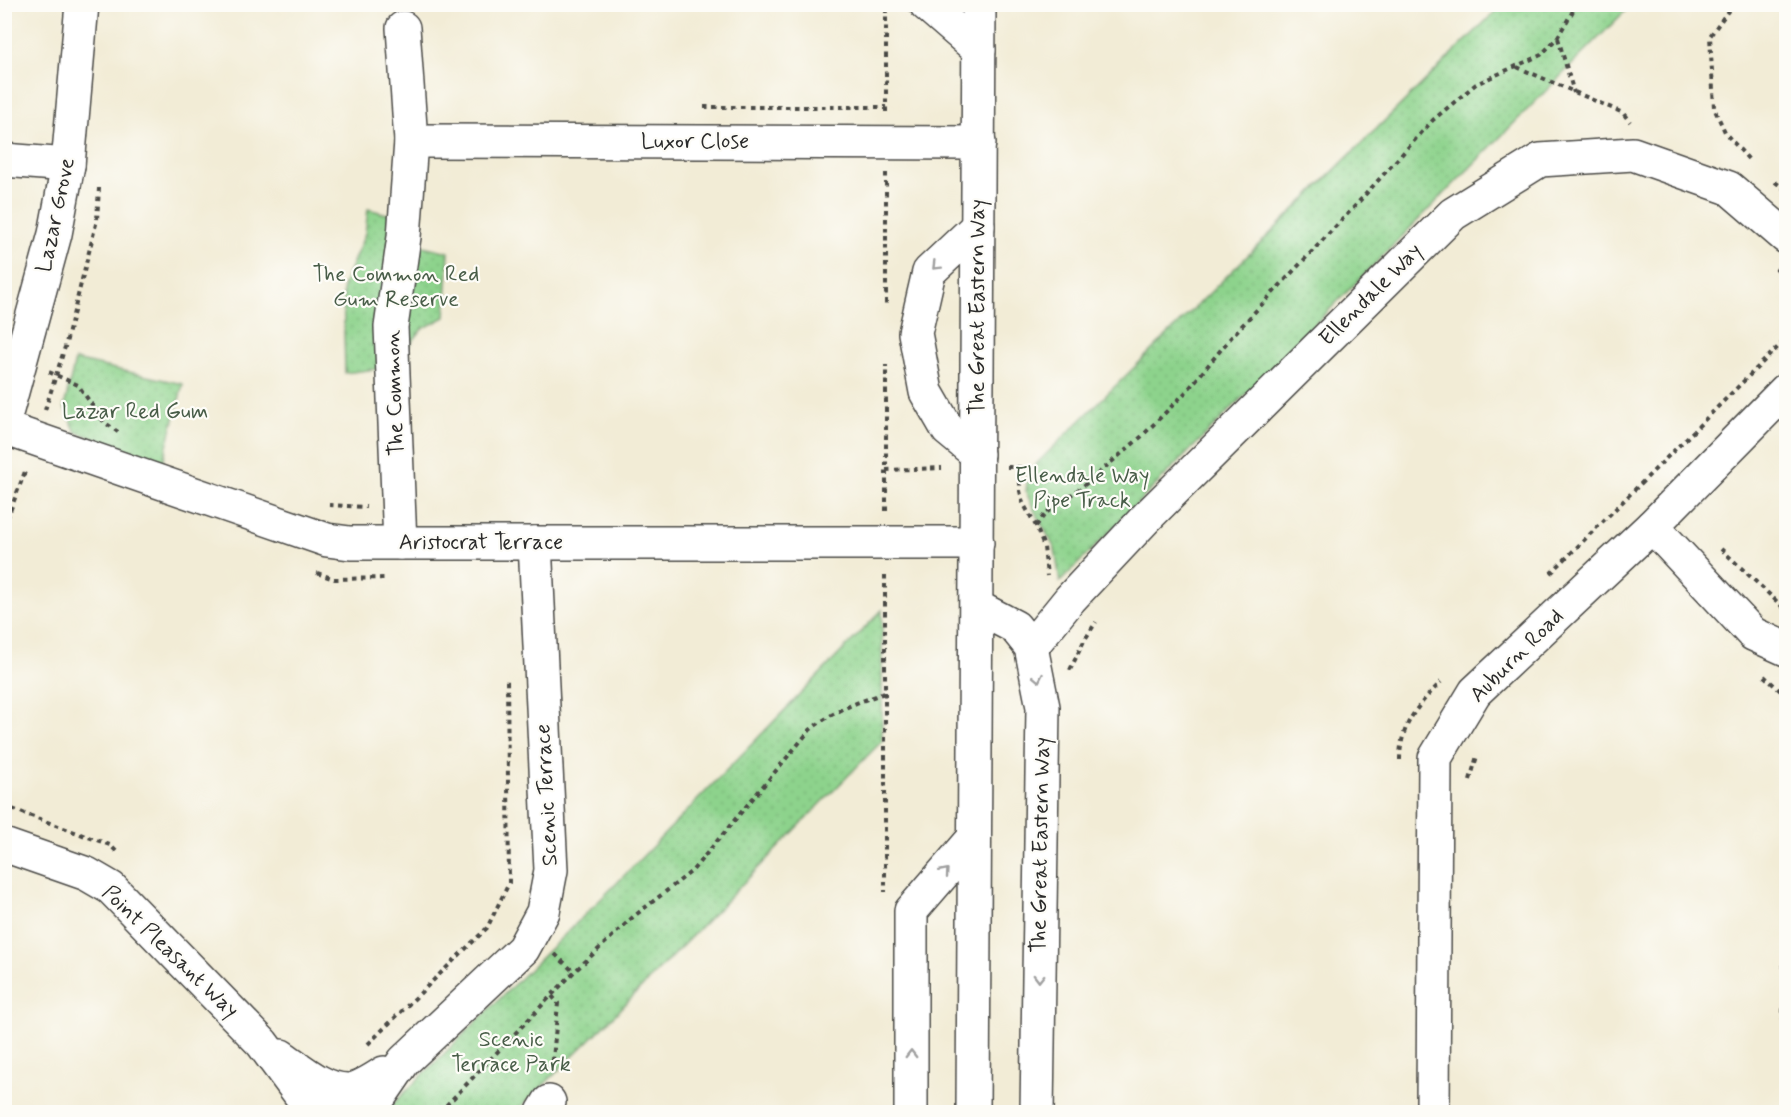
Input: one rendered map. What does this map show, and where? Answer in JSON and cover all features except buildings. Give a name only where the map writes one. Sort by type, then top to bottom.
[{"type":"street","name":"Lazar Grove","points":[[4,421],[55,234],[68,165],[82,4]]},
{"type":"street","points":[[926,4],[979,50]]},
{"type":"street","name":"The Great Eastern Way","points":[[973,1113],[980,6]]},
{"type":"street","name":"The Common","points":[[400,543],[392,327],[404,237],[411,141],[403,28]]},
{"type":"street","name":"Luxor Close","points":[[411,141],[979,143]]},
{"type":"street","name":"Ellendale Way","points":[[1031,647],[1070,599],[1147,517],[1453,214],[1540,160],[1633,154],[1729,188],[1778,250]]},
{"type":"street","points":[[4,160],[68,165]]},
{"type":"street","points":[[977,454],[948,430],[926,392],[915,333],[929,272],[978,226]]},
{"type":"street","name":"Auburn Road","points":[[1433,1113],[1435,758],[1475,692],[1652,526],[1786,390]]},
{"type":"street","name":"Aristocrat Terrace","points":[[4,428],[327,540],[350,543],[977,543]]},
{"type":"street","points":[[1652,526],[1753,634],[1786,649]]},
{"type":"street","name":"Scenic Terrace","points":[[332,1104],[351,1090],[404,1061],[523,949],[543,912],[551,870],[535,543]]},
{"type":"street","points":[[977,607],[1015,627],[1031,647]]},
{"type":"street","name":"The Great Eastern Way","points":[[1031,647],[1043,707],[1037,1113]]},
{"type":"street","points":[[911,1113],[911,911],[974,838]]},
{"type":"street","name":"Point Pleasant Way","points":[[4,845],[87,874],[111,888],[262,1043],[318,1081],[332,1104]]},
{"type":"path","points":[[1036,526],[1046,513],[1082,487],[1141,437],[1187,391],[1233,334],[1433,120],[1476,84],[1541,56],[1557,38],[1577,4]]},
{"type":"path","points":[[1736,4],[1728,10],[1710,36],[1714,108],[1726,134],[1755,166]]},
{"type":"path","points":[[1557,38],[1574,93]]},
{"type":"path","points":[[1517,67],[1623,113],[1632,124],[1640,121],[1646,132],[1633,154]]},
{"type":"path","points":[[1771,178],[1786,190]]},
{"type":"path","points":[[1778,250],[1786,277]]},
{"type":"path","points":[[4,527],[36,439]]},
{"type":"path","points":[[1714,542],[1786,610]]},
{"type":"path","points":[[364,1047],[487,928],[509,883],[507,671]]},
{"type":"path","points":[[1760,672],[1786,696],[1782,1113]]},
{"type":"path","points":[[440,1113],[574,972],[633,917],[692,871],[810,730],[827,716],[856,702],[885,693]]},
{"type":"path","points":[[1469,787],[1479,748]]},
{"type":"path","points":[[546,1108],[558,1003],[552,996]]},
{"type":"green space","name":"Ellendale Way Pipe Track","points":[[1502,5],[1631,5],[1060,582],[1055,549],[1026,492],[1028,472]]},
{"type":"green space","name":"The Common Red Gum Reserve","points":[[368,209],[406,219],[423,246],[449,252],[445,317],[422,329],[393,367],[345,373],[343,286],[365,234]]},
{"type":"green space","name":"Lazar Red Gum","points":[[75,360],[183,384],[163,462],[76,432],[64,407]]},
{"type":"green space","name":"Scenic Terrace Park","points":[[882,610],[882,741],[606,1024],[516,1112],[385,1112],[615,885]]}]
